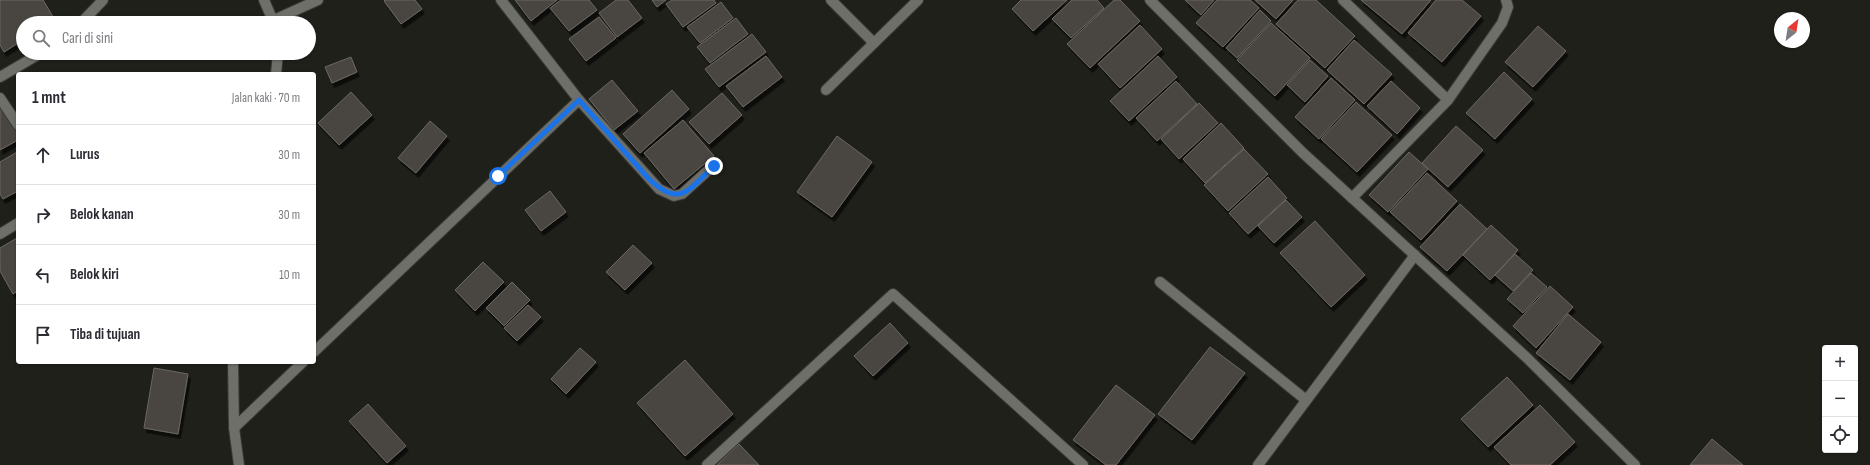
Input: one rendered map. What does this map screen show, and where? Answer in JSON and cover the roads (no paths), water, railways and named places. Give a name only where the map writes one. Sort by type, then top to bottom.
[{"type":"street","points":[[88,16],[103,0]]},
{"type":"street","points":[[264,0],[271,16]]},
{"type":"street","points":[[286,16],[318,0]]},
{"type":"street","points":[[501,0],[579,100],[659,189],[674,196],[685,192],[714,166]]},
{"type":"street","points":[[831,0],[874,43]]},
{"type":"street","points":[[826,90],[918,0]]},
{"type":"street","points":[[1150,0],[1303,153],[1526,357],[1635,465]]},
{"type":"street","points":[[1344,0],[1448,100]]},
{"type":"street","points":[[1352,198],[1448,100],[1502,23],[1509,2]]},
{"type":"street","points":[[0,77],[29,60]]},
{"type":"street","points":[[276,72],[277,60]]},
{"type":"street","points":[[0,98],[16,123]]},
{"type":"street","points":[[316,350],[579,100]]},
{"type":"street","points":[[0,234],[16,224]]},
{"type":"street","points":[[1258,465],[1415,255]]},
{"type":"street","points":[[1160,282],[1306,400]]},
{"type":"street","points":[[707,465],[892,294],[1083,465]]},
{"type":"street","points":[[233,364],[234,428],[239,465]]},
{"type":"street","points":[[234,428],[301,364]]}]
